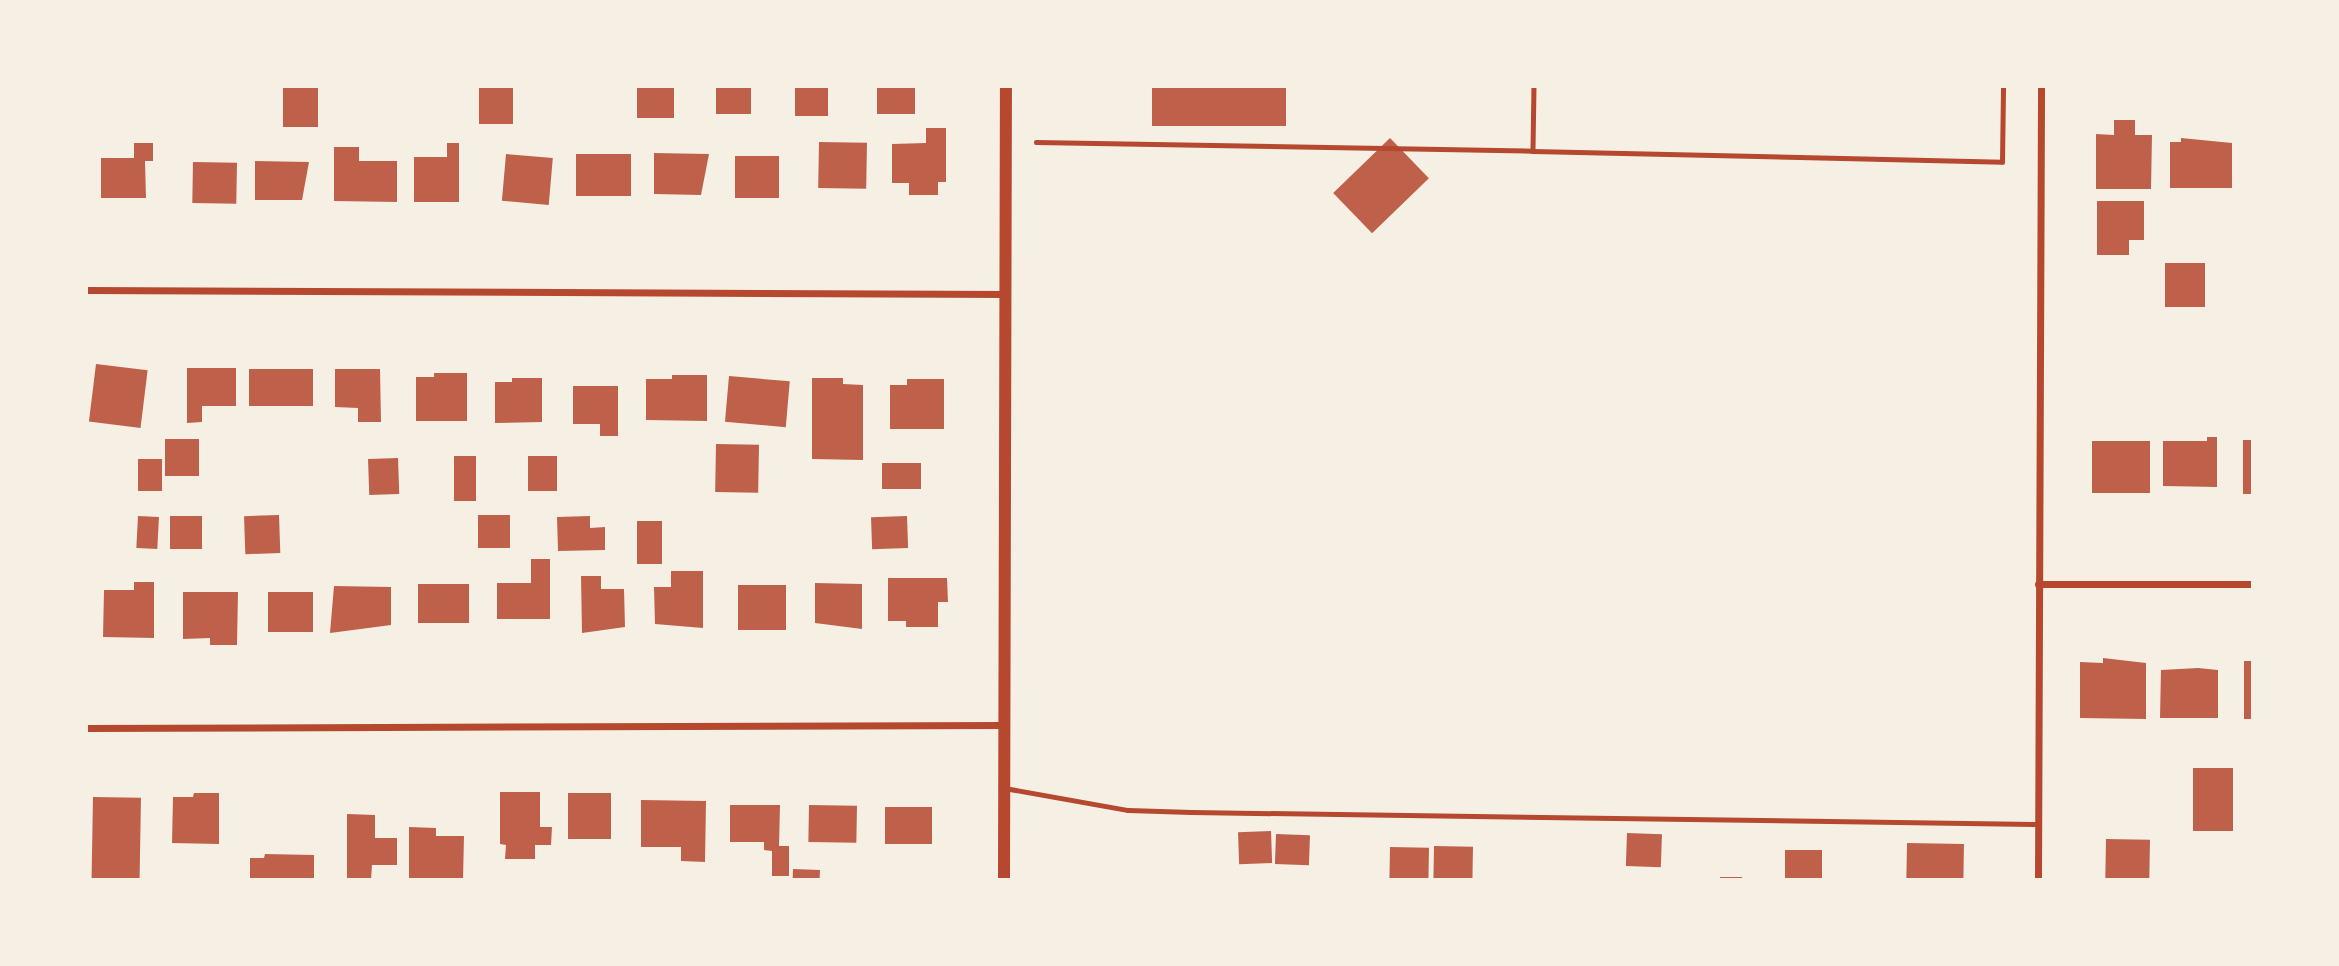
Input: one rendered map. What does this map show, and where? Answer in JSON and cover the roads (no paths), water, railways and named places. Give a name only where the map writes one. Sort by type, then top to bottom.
[{"type":"street","points":[[1004,880],[1006,86]]},
{"type":"street","points":[[2038,880],[2041,86]]},
{"type":"street","points":[[86,290],[1006,294]]},
{"type":"street","points":[[2038,584],[2253,584]]},
{"type":"street","points":[[86,728],[1004,725]]},
{"type":"lane","points":[[1004,788],[1128,810],[2038,824]]}]
